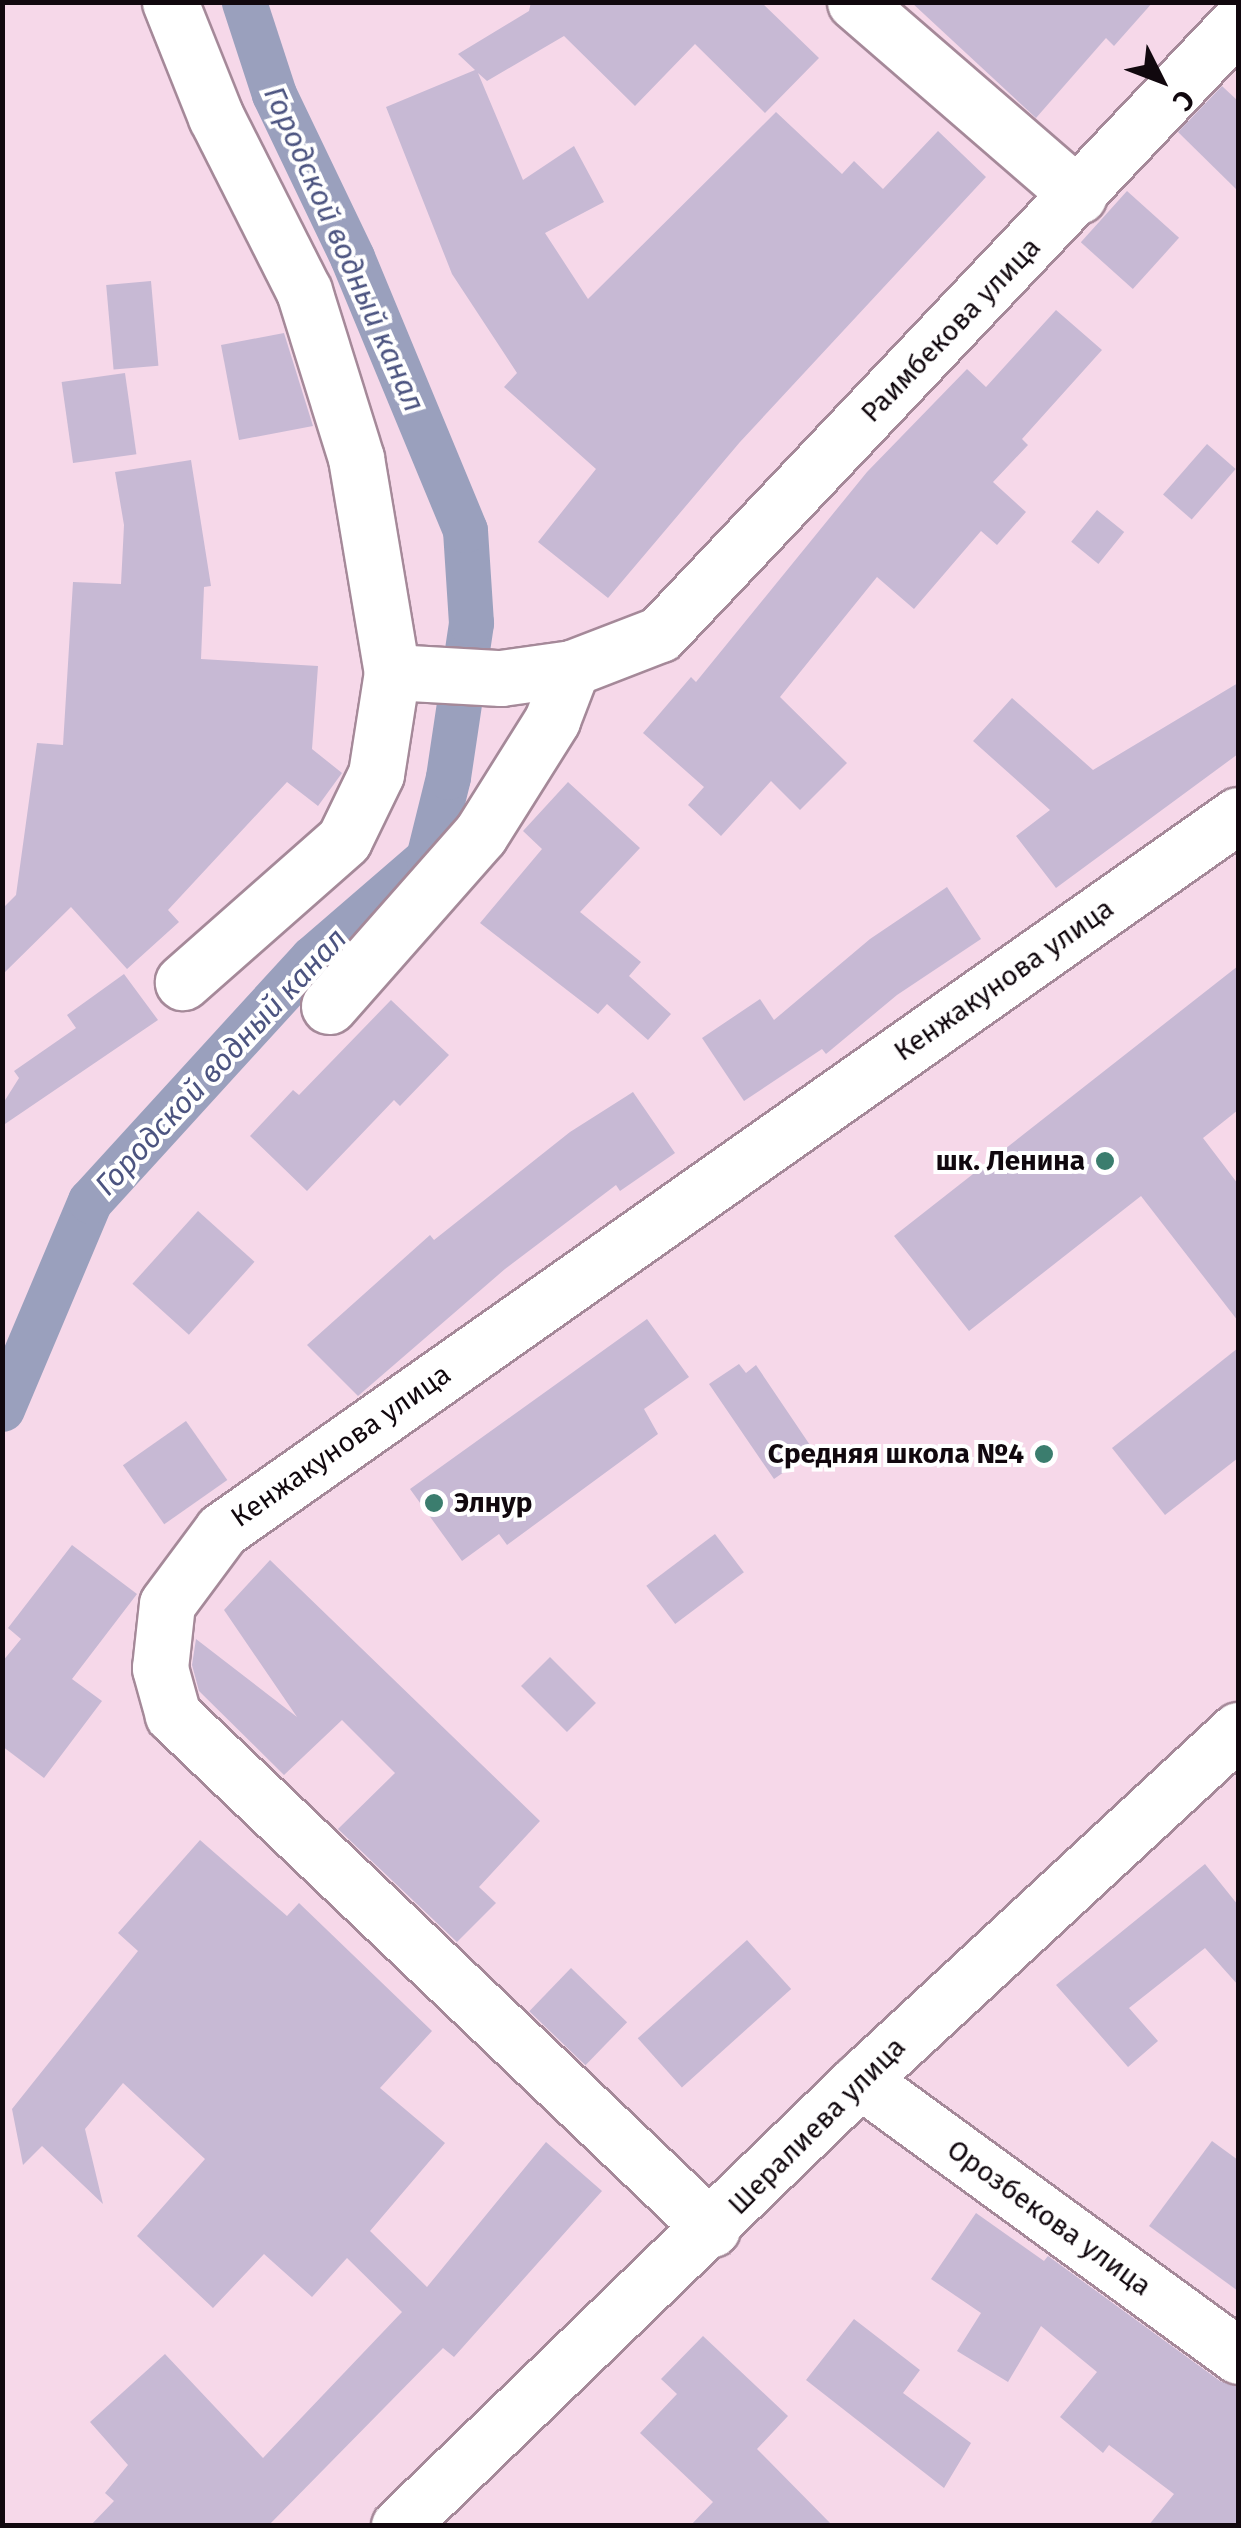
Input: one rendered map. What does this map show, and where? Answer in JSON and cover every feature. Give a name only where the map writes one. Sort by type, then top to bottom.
[{"type":"street","points":[[170,2],[216,117],[304,291],[356,458],[392,672],[376,774],[344,840],[183,982]]},
{"type":"street","points":[[855,2],[1079,196]]},
{"type":"street","name":"Раимбекова улица","points":[[572,668],[660,634],[1079,196],[1231,46]]},
{"type":"street","points":[[330,1006],[480,835],[552,720],[572,668],[502,678],[392,672]]},
{"type":"street","name":"Кенжакунова улица","points":[[712,2229],[174,1715],[160,1668],[167,1604],[222,1530],[1238,816]]},
{"type":"street","name":"Шералиева улица","points":[[399,2526],[712,2229],[860,2080],[1238,1730]]},
{"type":"street","name":"Орозбекова улица","points":[[860,2080],[1238,2356]]},
{"type":"building","points":[[531,2],[761,2],[819,58],[765,113],[695,44],[635,106],[564,36],[487,81],[478,73],[523,180],[574,146],[604,202],[545,233],[588,299],[776,112],[842,174],[854,161],[883,189],[938,131],[986,177],[740,442],[608,598],[538,542],[596,469],[504,387],[517,373],[452,274],[386,107],[475,70],[458,54],[529,11]]},
{"type":"building","points":[[911,2],[1153,2],[1114,46],[1106,38],[1036,118]]},
{"type":"building","points":[[1222,86],[1238,101],[1238,191],[1178,132]]},
{"type":"building","points":[[1127,191],[1179,238],[1133,289],[1081,242]]},
{"type":"building","points":[[151,281],[158,366],[114,370],[106,285]]},
{"type":"building","points":[[1056,310],[1102,350],[1022,439],[1028,445],[993,482],[1026,512],[997,545],[981,531],[914,609],[877,577],[780,697],[847,763],[800,810],[771,781],[721,836],[688,805],[704,787],[643,733],[691,677],[696,682],[867,472],[967,369],[986,387]]},
{"type":"building","points":[[284,333],[313,426],[239,440],[221,345]]},
{"type":"building","points":[[125,373],[136,454],[73,463],[62,382]]},
{"type":"building","points":[[1207,444],[1236,469],[1192,519],[1163,495]]},
{"type":"building","points":[[191,460],[211,586],[204,587],[201,659],[318,666],[312,749],[342,773],[318,806],[287,782],[168,910],[179,922],[127,969],[71,907],[2,975],[2,909],[16,895],[37,743],[63,745],[73,582],[121,584],[124,525],[115,472]]},
{"type":"building","points":[[1097,510],[1124,532],[1098,564],[1071,542]]},
{"type":"building","points":[[1238,683],[1238,754],[1056,888],[1016,836],[1050,810],[973,741],[1012,698],[1093,770]]},
{"type":"building","points":[[568,782],[640,848],[580,912],[641,962],[629,976],[671,1014],[648,1040],[607,1004],[598,1014],[480,923],[542,849],[523,831]]},
{"type":"building","points":[[947,887],[981,939],[897,995],[826,1054],[822,1049],[744,1101],[702,1038],[760,999],[774,1020],[870,939]]},
{"type":"building","name":"шк. Ленина","points":[[1238,966],[1238,1110],[1203,1138],[1238,1184],[1238,1321],[1141,1196],[969,1331],[894,1236]]},
{"type":"building","points":[[124,974],[158,1020],[2,1126],[2,1105],[19,1078],[14,1071],[76,1028],[67,1015]]},
{"type":"building","points":[[391,1000],[449,1055],[400,1106],[394,1100],[307,1191],[250,1136],[293,1090],[299,1095]]},
{"type":"building","points":[[633,1092],[675,1153],[620,1191],[616,1185],[505,1269],[358,1396],[307,1345],[430,1235],[434,1240],[570,1132]]},
{"type":"building","points":[[198,1211],[254,1262],[189,1335],[132,1284]]},
{"type":"building","points":[[647,1319],[689,1377],[644,1409],[658,1434],[507,1545],[499,1534],[462,1561],[410,1489]]},
{"type":"building","points":[[1238,1348],[1238,1458],[1165,1515],[1112,1448]]},
{"type":"building","points":[[739,1364],[746,1373],[756,1365],[814,1451],[774,1479],[709,1384]]},
{"type":"building","points":[[186,1421],[227,1480],[164,1524],[123,1465]]},
{"type":"building","points":[[715,1534],[744,1572],[675,1624],[646,1586]]},
{"type":"building","points":[[72,1545],[137,1594],[72,1679],[102,1701],[44,1778],[2,1746],[2,1662],[21,1639],[8,1628]]},
{"type":"building","points":[[270,1560],[540,1821],[479,1887],[496,1903],[457,1942],[338,1829],[395,1773],[342,1720],[284,1775],[199,1691],[192,1665],[196,1639],[297,1717],[224,1610]]},
{"type":"building","points":[[550,1657],[596,1703],[567,1732],[521,1686]]},
{"type":"building","points":[[200,1840],[287,1916],[299,1903],[432,2031],[380,2088],[445,2143],[370,2231],[427,2287],[546,2142],[602,2191],[454,2357],[443,2348],[268,2526],[90,2526],[114,2501],[105,2493],[128,2465],[90,2422],[165,2354],[263,2458],[402,2312],[347,2258],[312,2297],[264,2254],[213,2308],[137,2236],[205,2159],[123,2083],[85,2129],[103,2204],[42,2146],[23,2165],[12,2109],[138,1951],[118,1933]]},
{"type":"building","points":[[1205,1864],[1238,1905],[1238,1985],[1205,1948],[1129,2008],[1158,2041],[1128,2067],[1056,1985]]},
{"type":"building","points":[[747,1940],[791,1989],[682,2087],[638,2038]]},
{"type":"building","points":[[571,1968],[627,2022],[585,2065],[529,2011]]},
{"type":"building","points":[[1212,2141],[1238,2160],[1238,2291],[1149,2226]]},
{"type":"building","points":[[976,2213],[1044,2261],[1048,2256],[1220,2381],[1238,2387],[1238,2526],[1148,2526],[1174,2494],[1109,2445],[1103,2453],[1060,2417],[1097,2372],[1041,2326],[1008,2382],[957,2351],[981,2313],[931,2279]]},
{"type":"building","points":[[854,2319],[920,2370],[903,2393],[971,2443],[944,2488],[806,2380]]},
{"type":"building","points":[[703,2336],[788,2416],[757,2449],[833,2526],[690,2526],[713,2502],[640,2433],[677,2394],[661,2379]]},
{"type":"waterway","name":"Городской водный канал","points":[[2,1409],[90,1201],[312,958],[428,858],[448,777],[471,623],[465,530],[352,257],[274,94],[244,2]]},
{"type":"place","name":"шк. Ленина","points":[[1105,1161]]},
{"type":"place","name":"Средняя школа №4","points":[[1044,1454]]},
{"type":"place","name":"Элнур","points":[[434,1503]]}]
